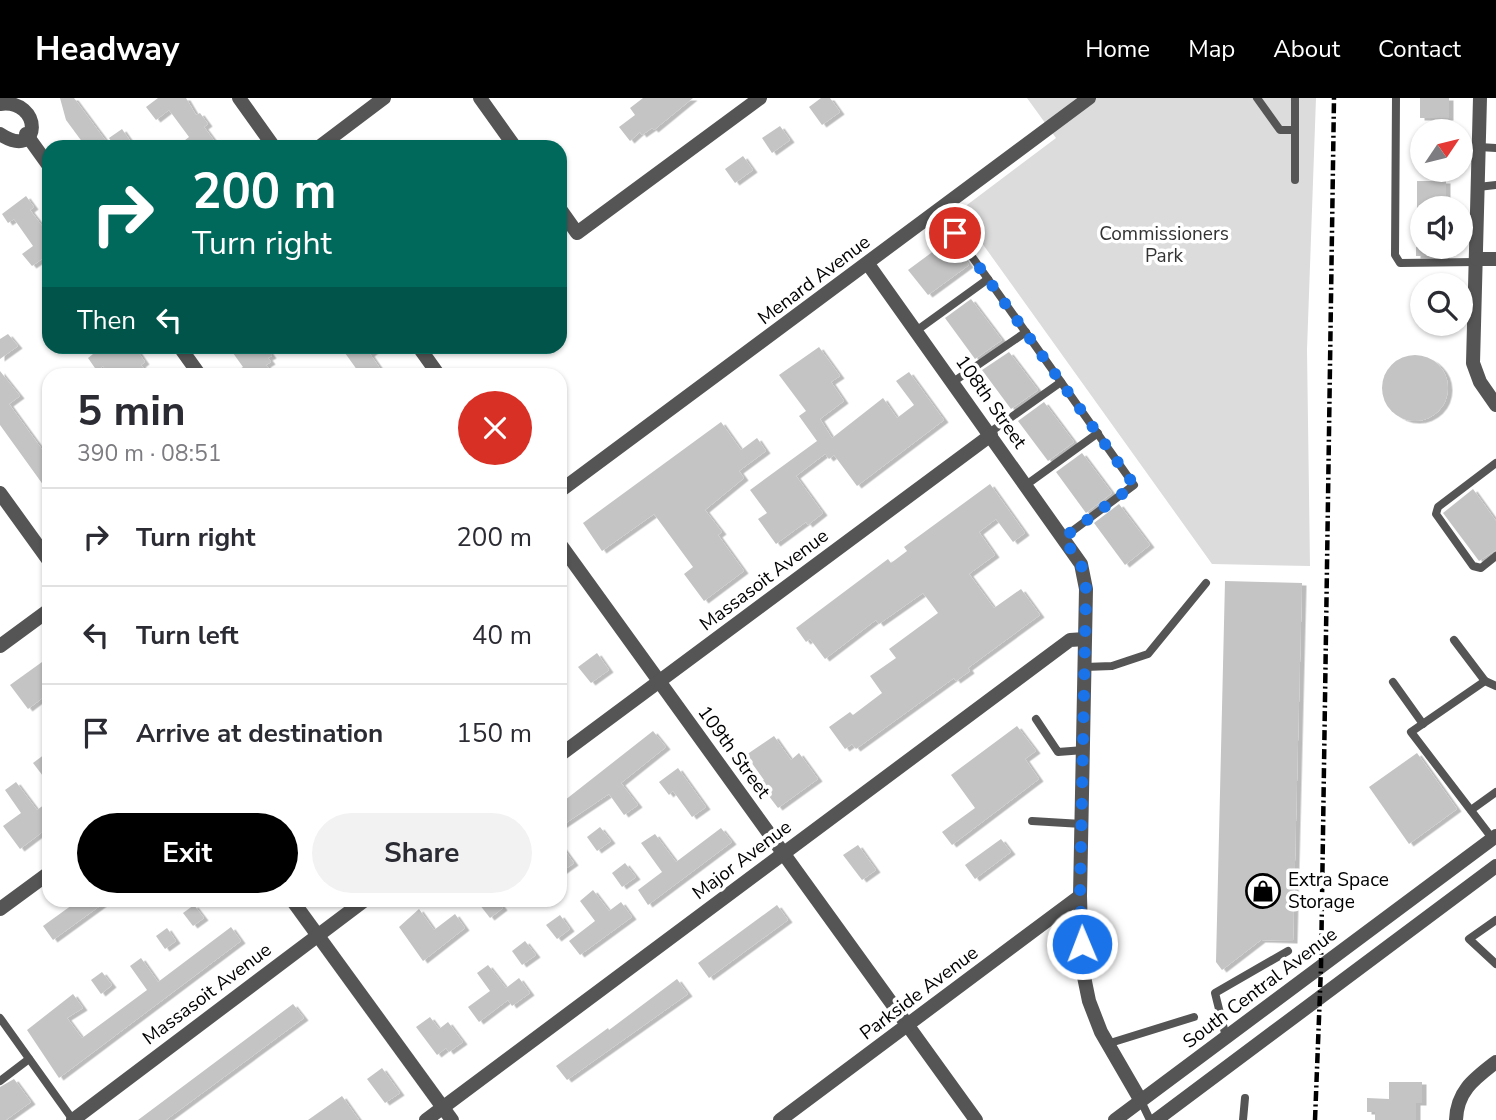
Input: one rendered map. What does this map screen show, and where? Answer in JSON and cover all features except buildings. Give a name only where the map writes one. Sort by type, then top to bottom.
[{"type":"street","points":[[239,98],[269,140]]},
{"type":"street","points":[[328,140],[384,98]]},
{"type":"street","points":[[480,98],[510,140]]},
{"type":"street","points":[[567,219],[577,233],[760,98]]},
{"type":"street","name":"Menard Avenue","points":[[567,486],[1089,98]]},
{"type":"street","points":[[1480,98],[1473,363],[1480,382],[1496,404]]},
{"type":"street","points":[[0,104],[16,99],[27,104],[33,123],[26,134],[14,139],[0,134]]},
{"type":"street","points":[[26,134],[42,156]]},
{"type":"street","points":[[1477,260],[1496,259]]},
{"type":"street","name":"108th Street","points":[[868,264],[1081,564],[1086,589],[1085,639]]},
{"type":"street","name":"Massasoit Avenue","points":[[567,750],[990,434]]},
{"type":"street","points":[[0,493],[42,551]]},
{"type":"street","name":"109th Street","points":[[567,554],[976,1120]]},
{"type":"street","points":[[0,646],[42,615]]},
{"type":"street","points":[[1085,639],[1080,896],[1082,967],[1089,1001],[1107,1044],[1141,1101]]},
{"type":"street","name":"Major Avenue","points":[[426,1120],[1070,640],[1085,639]]},
{"type":"street","name":"South Central Avenue","points":[[1115,1120],[1494,837]]},
{"type":"street","points":[[1156,1120],[1496,866]]},
{"type":"street","points":[[0,909],[42,878]]},
{"type":"street","name":"Parkside Avenue","points":[[780,1120],[1080,896]]},
{"type":"street","points":[[297,907],[452,1120]]},
{"type":"street","name":"Massasoit Avenue","points":[[73,1120],[356,907]]},
{"type":"street","points":[[1456,1120],[1461,1094],[1474,1079],[1496,1062]]},
{"type":"lane","points":[[1257,98],[1280,130],[1295,130]]},
{"type":"lane","points":[[1295,98],[1295,180]]},
{"type":"lane","points":[[1396,98],[1395,255],[1400,263],[1477,260]]},
{"type":"lane","points":[[1479,147],[1496,148]]},
{"type":"lane","points":[[1478,187],[1496,185]]},
{"type":"lane","points":[[939,211],[1134,485],[1063,538]]},
{"type":"lane","points":[[916,331],[988,279]]},
{"type":"lane","points":[[953,382],[1026,332]]},
{"type":"lane","points":[[990,434],[1061,382]]},
{"type":"lane","points":[[1026,485],[1098,433]]},
{"type":"lane","points":[[1496,477],[1493,466],[1437,507],[1436,514],[1473,566],[1481,568],[1496,556]]},
{"type":"lane","points":[[1084,667],[1112,666],[1148,653],[1206,583]]},
{"type":"lane","points":[[1454,640],[1485,681],[1496,687]]},
{"type":"lane","points":[[1485,681],[1411,732],[1494,837]]},
{"type":"lane","points":[[1392,682],[1423,724]]},
{"type":"lane","points":[[1036,719],[1058,752],[1084,750]]},
{"type":"lane","points":[[1471,810],[1496,792]]},
{"type":"lane","points":[[1032,821],[1082,824]]},
{"type":"lane","points":[[1496,920],[1469,939],[1496,964]]},
{"type":"lane","points":[[1226,1037],[1215,993],[1288,951]]},
{"type":"lane","points":[[1107,1044],[1194,1017]]},
{"type":"lane","points":[[0,1018],[73,1120]]},
{"type":"lane","points":[[0,1080],[29,1059]]},
{"type":"lane","points":[[1243,1120],[1245,1098]]},
{"type":"lane","points":[[1141,1101],[1150,1120]]},
{"type":"green space","name":"Commissioners Park","points":[[1027,98],[1316,98],[1307,350],[1310,566],[1212,564],[959,211],[1056,138]]},
{"type":"railway","points":[[1315,1120],[1321,967],[1334,98]]},
{"type":"place","name":"Extra Space Storage","points":[[1263,891]]},
{"type":"route","points":[[955,233],[1134,485],[1063,538],[1081,564],[1086,589],[1080,896],[1082,944]]}]
